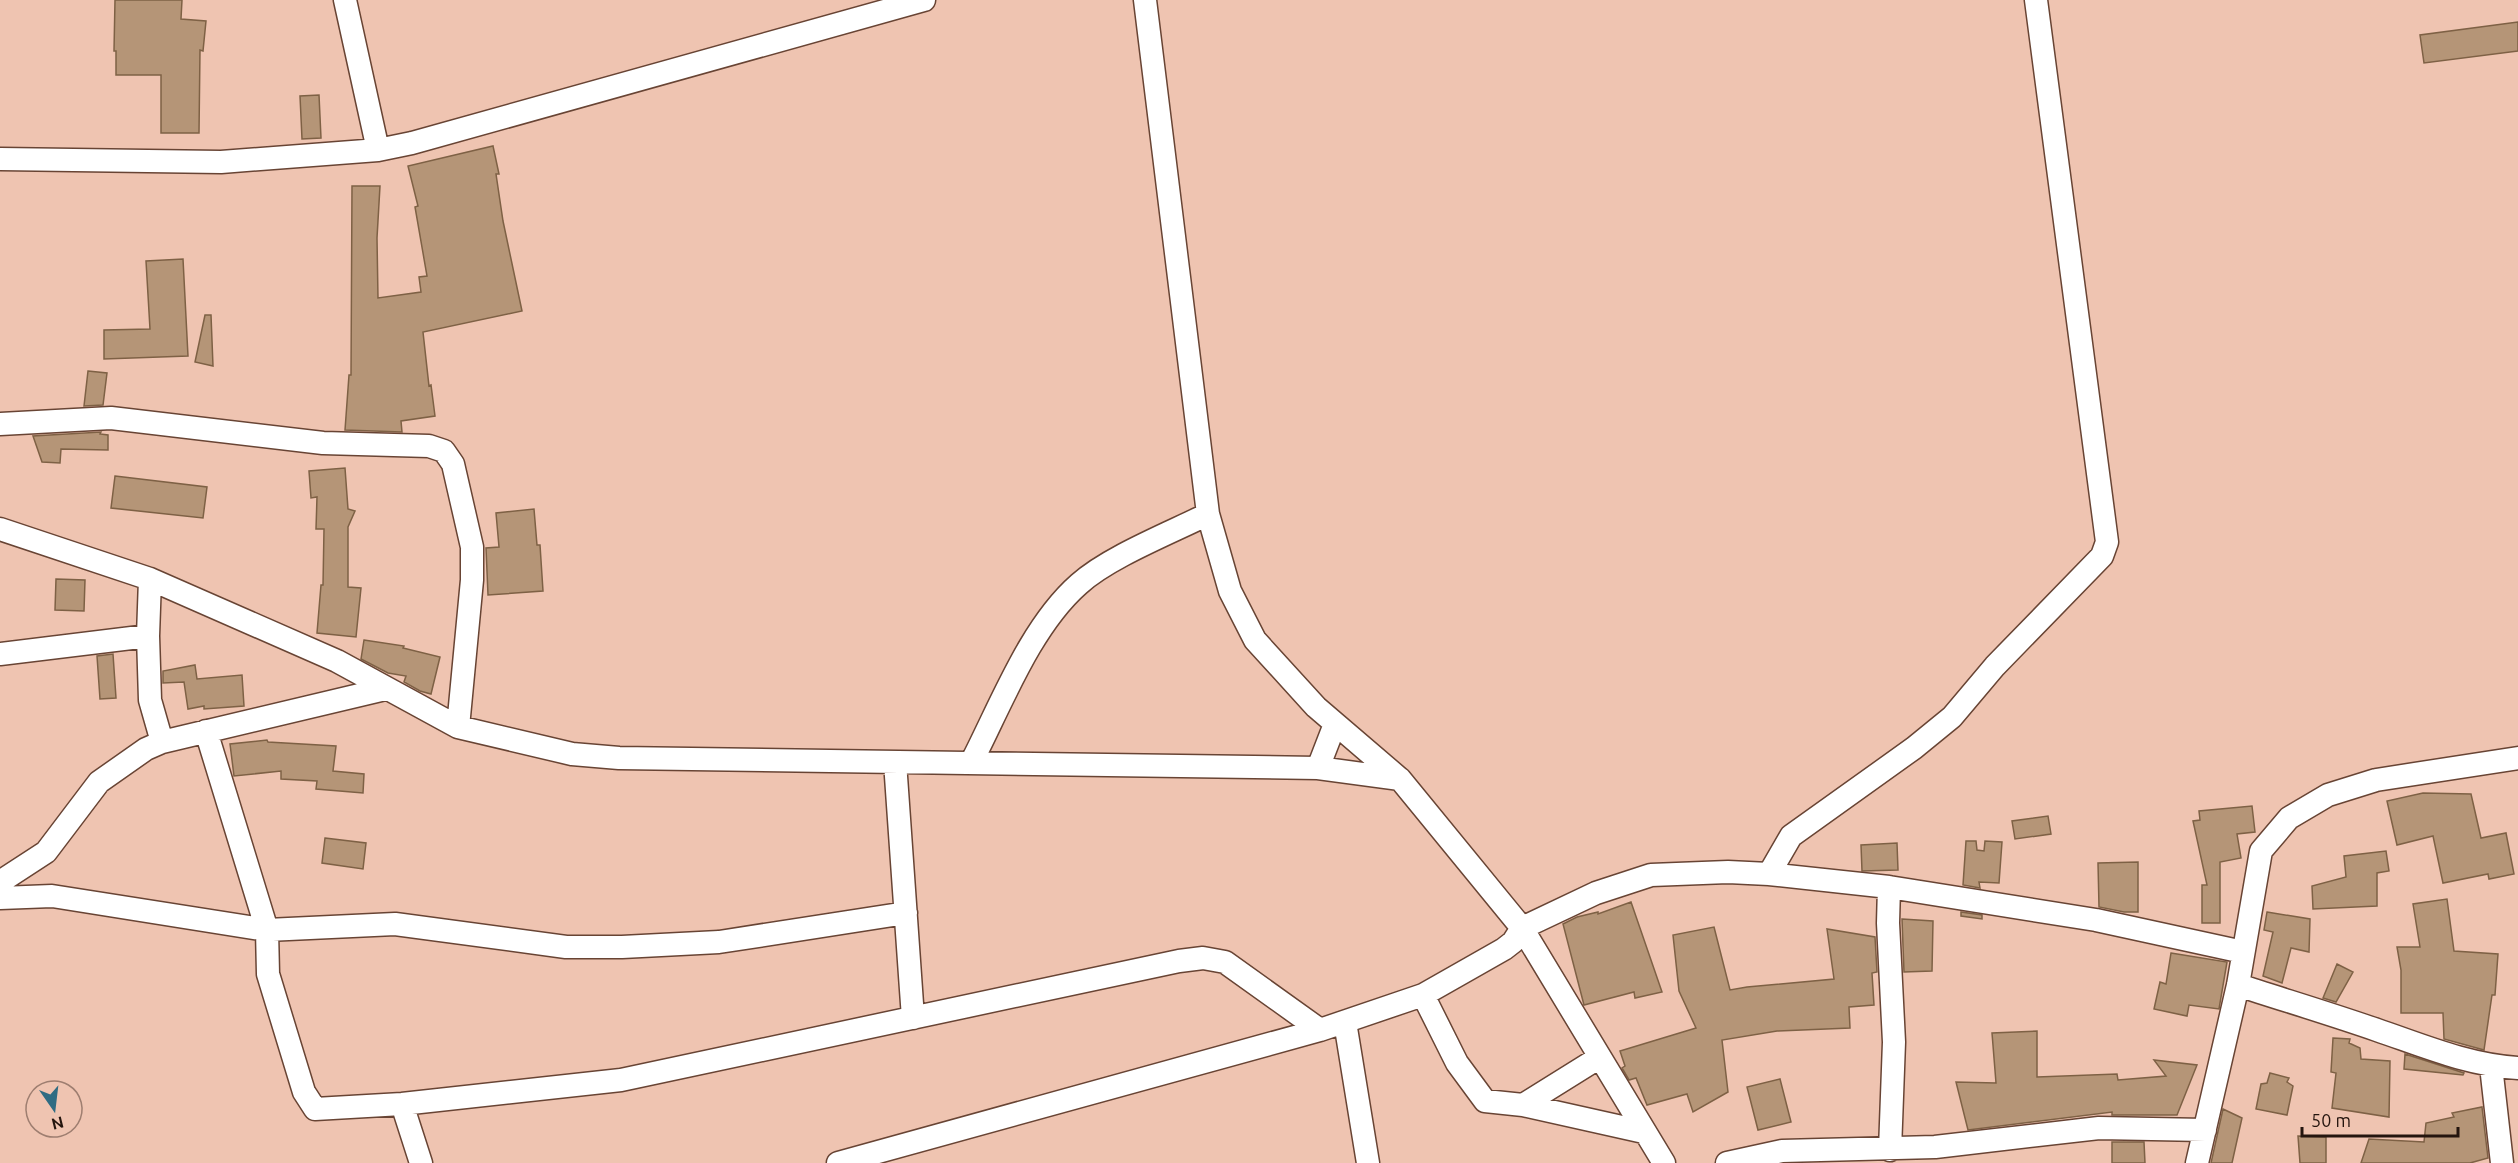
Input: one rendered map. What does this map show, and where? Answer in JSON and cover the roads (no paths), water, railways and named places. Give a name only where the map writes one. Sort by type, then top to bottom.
[{"type":"street","points":[[345,0],[378,150]]},
{"type":"street","points":[[0,159],[221,162],[378,150],[412,143],[924,0]]},
{"type":"street","points":[[1145,0],[1208,514],[1230,591],[1255,640],[1316,707],[1400,779],[1522,928],[1664,1163]]},
{"type":"street","points":[[1769,874],[1791,836],[1914,748],[1952,717],[1995,666],[2103,556],[2107,542],[2036,0]]},
{"type":"street","points":[[0,424],[111,418],[295,441],[429,446],[444,451],[453,465],[472,547],[472,580],[458,727]]},
{"type":"street","points":[[971,763],[1035,638],[1054,609],[1080,583],[1108,565],[1208,514]]},
{"type":"street","points":[[0,529],[150,579],[336,661],[458,727],[572,754],[619,758],[1318,768],[1400,779]]},
{"type":"street","points":[[150,579],[148,636],[150,700],[162,742]]},
{"type":"street","points":[[0,654],[148,636]]},
{"type":"street","points":[[0,882],[46,852],[99,782],[146,749],[162,742],[385,689]]},
{"type":"street","points":[[1318,768],[1335,724]]},
{"type":"street","points":[[207,731],[267,930],[268,974],[304,1092],[315,1109],[402,1104],[621,1080],[1179,961],[1203,958],[1225,962],[1320,1030]]},
{"type":"street","points":[[2197,1163],[2238,985],[2261,851],[2289,818],[2328,795],[2376,780],[2518,758]]},
{"type":"street","points":[[895,762],[913,1018]]},
{"type":"street","points":[[838,1163],[1320,1030],[1423,995],[1504,949],[1513,942],[1522,928],[1596,893],[1651,875],[1728,872],[1769,874],[1889,887],[2096,920],[2243,952]]},
{"type":"street","points":[[1889,887],[1888,923],[1900,1154]]},
{"type":"street","points":[[0,898],[52,896],[267,930],[395,924],[566,947],[622,947],[718,942],[906,913]]},
{"type":"street","points":[[2238,985],[2467,1061],[2518,1068]]},
{"type":"street","points":[[1423,995],[1457,1063],[1485,1101],[1523,1105],[1644,1132]]},
{"type":"street","points":[[1346,1022],[1368,1163]]},
{"type":"street","points":[[1523,1105],[1600,1058]]},
{"type":"street","points":[[2491,1066],[2502,1163]]},
{"type":"street","points":[[402,1104],[421,1163]]},
{"type":"street","points":[[1726,1163],[1782,1151],[1900,1154],[2099,1128],[2205,1130]]}]
